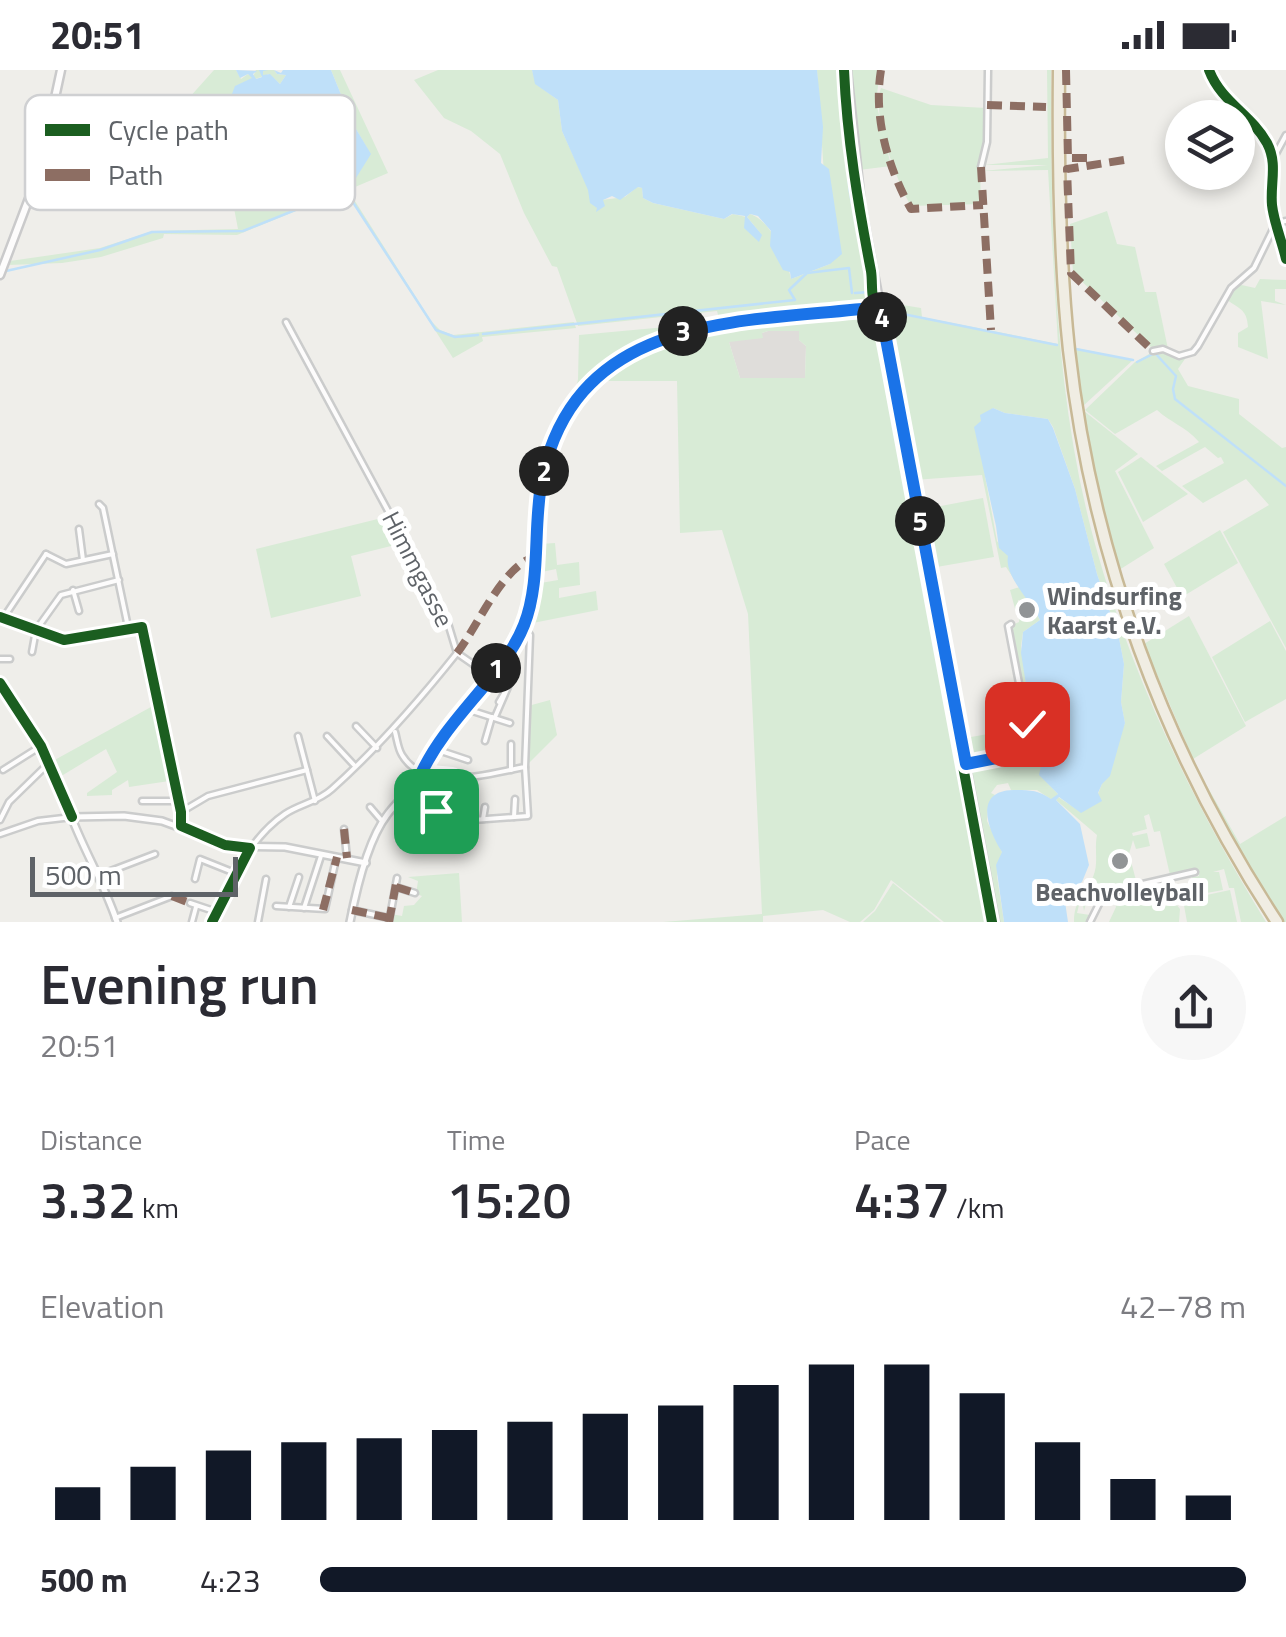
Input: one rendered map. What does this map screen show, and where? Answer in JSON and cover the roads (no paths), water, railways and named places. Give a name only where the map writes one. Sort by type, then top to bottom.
[{"type":"highway","points":[[1057,70],[1054,183],[1060,297],[1071,398],[1094,518],[1125,623],[1175,752],[1228,854],[1274,922]]},
{"type":"main road","points":[[56,95],[61,70]]},
{"type":"main road","points":[[847,70],[855,161],[876,285],[995,922]]},
{"type":"main road","points":[[0,275],[25,209]]},
{"type":"main road","points":[[867,308],[874,300],[876,285]]},
{"type":"street","points":[[980,168],[987,142],[988,70]]},
{"type":"street","points":[[1208,70],[1218,91],[1263,137],[1273,159],[1272,207],[1286,259]]},
{"type":"street","points":[[1273,159],[1286,135]]},
{"type":"street","points":[[1276,223],[1286,221]]},
{"type":"street","points":[[1154,350],[1163,348],[1179,356],[1193,352],[1231,288],[1254,268],[1276,223]]},
{"type":"street","points":[[350,922],[382,821],[421,774],[433,748],[524,626],[530,605],[538,505],[547,459],[567,415],[602,373],[635,349],[674,333],[867,308],[881,310]]},
{"type":"street","name":"Himmgasse","points":[[286,322],[447,620],[457,653],[490,676]]},
{"type":"street","points":[[99,504],[103,508],[113,554],[128,627],[64,640],[2,617],[45,554],[61,564],[113,554]]},
{"type":"street","points":[[79,529],[84,560]]},
{"type":"street","points":[[32,652],[36,630],[60,595],[118,580]]},
{"type":"street","points":[[73,590],[79,611]]},
{"type":"street","points":[[966,764],[1032,751],[1008,626],[1011,624]]},
{"type":"street","points":[[454,802],[442,804],[436,813],[446,822],[528,816],[525,767],[530,633],[524,626]]},
{"type":"street","points":[[212,922],[250,848],[285,814],[315,801],[377,748],[457,653]]},
{"type":"street","points":[[0,659],[10,658]]},
{"type":"street","points":[[0,683],[50,762],[116,920],[172,896]]},
{"type":"street","points":[[485,741],[499,702]]},
{"type":"street","points":[[463,708],[510,722]]},
{"type":"street","points":[[356,726],[377,748]]},
{"type":"street","points":[[394,730],[402,755],[421,774],[474,779],[525,767]]},
{"type":"street","points":[[298,736],[315,801]]},
{"type":"street","points":[[328,736],[356,767]]},
{"type":"street","points":[[3,770],[41,746]]},
{"type":"street","points":[[507,770],[511,746]]},
{"type":"street","points":[[433,748],[468,760]]},
{"type":"street","points":[[0,820],[6,806],[50,762]]},
{"type":"street","points":[[181,812],[208,796],[307,770]]},
{"type":"street","points":[[452,777],[456,821]]},
{"type":"street","points":[[174,782],[180,826]]},
{"type":"street","points":[[514,817],[515,799]]},
{"type":"street","points":[[142,801],[178,801]]},
{"type":"street","points":[[370,807],[382,821]]},
{"type":"street","points":[[483,819],[485,807]]},
{"type":"street","points":[[0,834],[38,821],[131,816],[180,826],[236,847],[285,847],[366,863]]},
{"type":"street","points":[[276,906],[323,910],[342,858],[344,829]]},
{"type":"street","points":[[261,838],[265,847]]},
{"type":"street","points":[[236,847],[243,859]]},
{"type":"street","points":[[100,874],[155,854]]},
{"type":"street","points":[[304,908],[321,856]]},
{"type":"street","points":[[195,879],[200,859],[235,873]]},
{"type":"street","points":[[1090,922],[1101,900],[1112,891],[1195,872]]},
{"type":"street","points":[[288,907],[299,877]]},
{"type":"street","points":[[352,910],[389,920],[397,878]]},
{"type":"street","points":[[258,922],[266,879]]},
{"type":"street","points":[[325,881],[332,883]]},
{"type":"street","points":[[396,887],[415,892]]},
{"type":"street","points":[[192,922],[193,904],[216,912]]},
{"type":"water","points":[[236,70],[257,71],[253,74],[256,79],[262,77],[259,70],[268,70],[263,75],[270,74],[280,84],[286,75],[274,70],[331,70],[341,95],[232,95],[235,86],[252,78],[248,74],[240,78]]},
{"type":"water","points":[[532,70],[817,70],[823,127],[821,163],[829,169],[842,254],[830,264],[791,279],[770,246],[771,231],[758,216],[747,217],[762,235],[759,242],[744,228],[745,216],[732,214],[724,219],[653,203],[643,198],[642,188],[638,187],[620,200],[612,196],[603,200],[605,206],[596,212],[562,131],[558,100],[535,84]]},
{"type":"water","points":[[355,127],[371,154],[355,178]]},
{"type":"water","points":[[993,408],[1048,419],[1053,428],[1075,489],[1124,664],[1121,702],[1125,723],[1110,776],[1098,793],[1102,801],[1081,813],[1059,797],[1056,800],[1080,824],[1089,865],[1082,882],[1064,895],[1068,922],[1004,922],[996,865],[1002,852],[987,813],[992,797],[1000,792],[1029,790],[1051,799],[1058,794],[1039,775],[1041,766],[1051,760],[1053,733],[1047,728],[1048,721],[1037,718],[1036,711],[1043,715],[1042,708],[1029,703],[1021,653],[1023,632],[1040,620],[1010,572],[1008,556],[999,548],[974,427],[981,421],[980,415]]},
{"type":"waterway","points":[[839,70],[851,191],[870,292]]},
{"type":"waterway","points":[[355,205],[436,330],[455,337],[478,335]]},
{"type":"waterway","points":[[6,271],[100,250],[152,232],[243,231],[295,210]]},
{"type":"waterway","points":[[790,289],[807,273],[849,268],[852,293]]},
{"type":"waterway","points":[[483,334],[795,300],[789,290]]},
{"type":"waterway","points":[[855,293],[870,292]]},
{"type":"waterway","points":[[887,314],[1057,345]]},
{"type":"waterway","points":[[874,316],[987,922]]},
{"type":"waterway","points":[[1076,349],[1133,360]]},
{"type":"waterway","points":[[1137,362],[1155,353],[1176,376],[1175,399],[1286,486]]},
{"type":"place","name":"Windsurfing Kaarst e.V.","points":[[1027,610]]},
{"type":"place","name":"Beachvolleyball","points":[[1120,861]]}]
